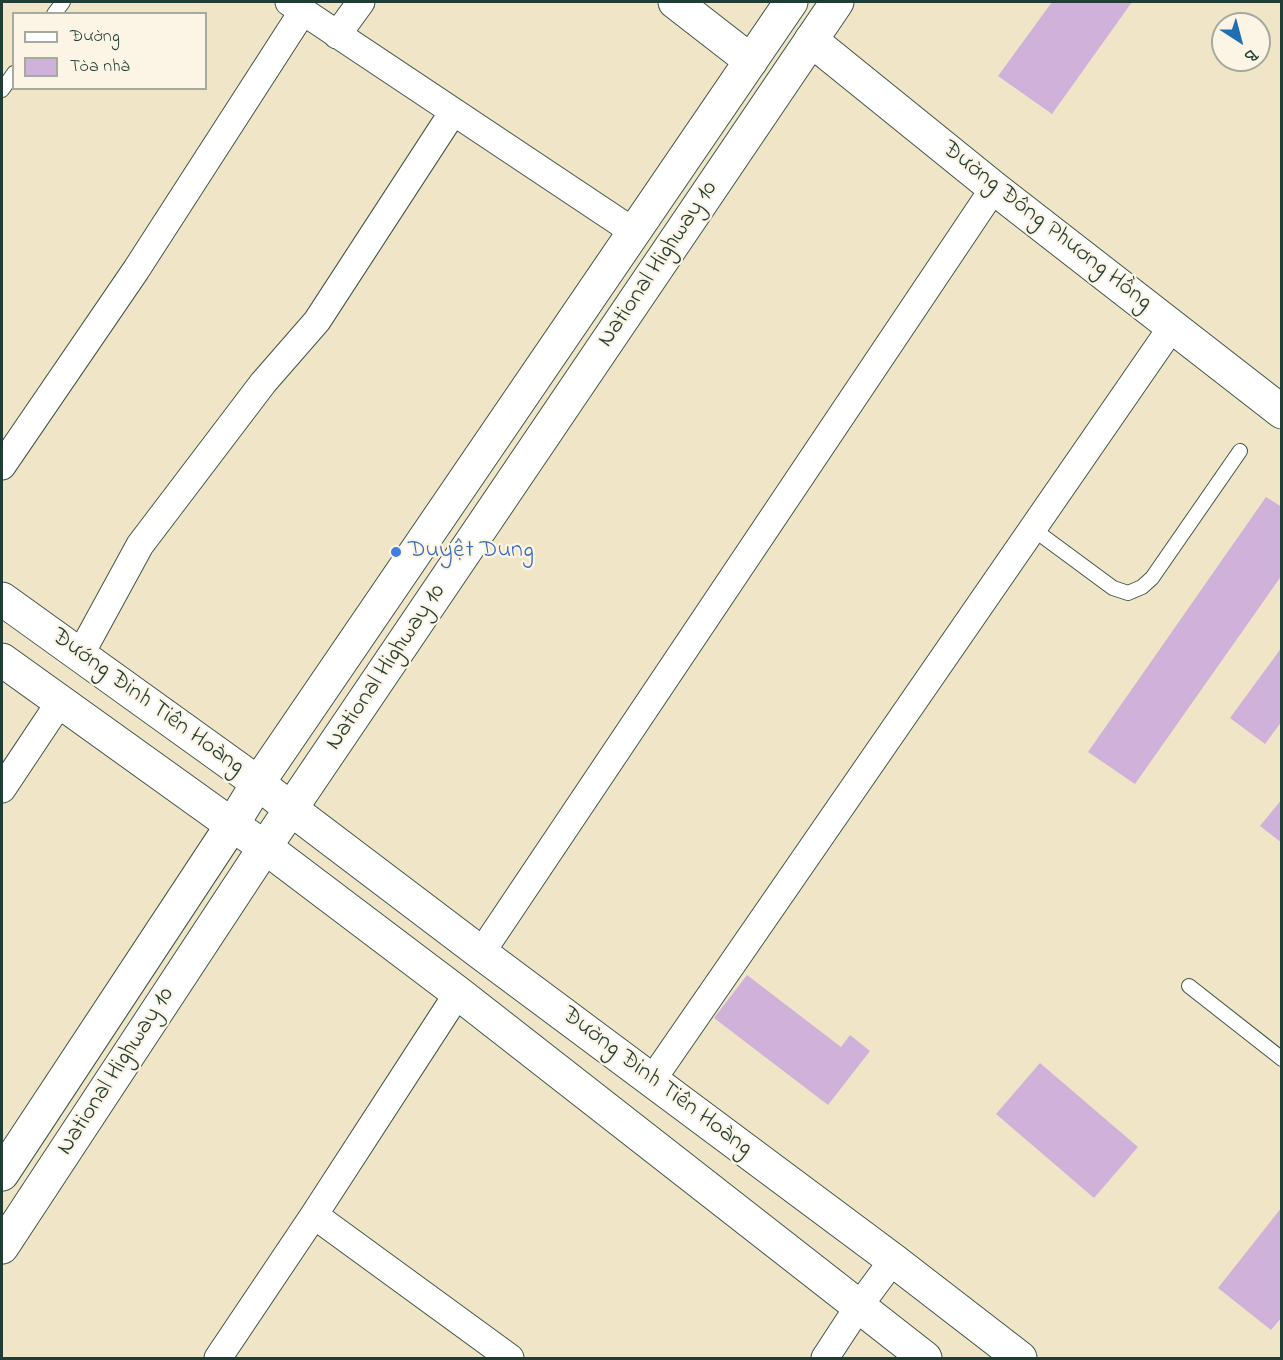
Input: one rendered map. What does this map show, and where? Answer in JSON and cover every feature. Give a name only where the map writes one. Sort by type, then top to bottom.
[{"type":"main road","points":[[675,2],[751,61]]},
{"type":"main road","name":"National Highway 10","points":[[2,1174],[258,783],[791,2]]},
{"type":"main road","name":"National Highway 10","points":[[2,1247],[265,847],[837,2]]},
{"type":"main road","name":"Đường Đông Phương Hồng","points":[[811,40],[994,188],[1281,412]]},
{"type":"main road","name":"Đướng Đinh Tiên Hoàng","points":[[2,599],[291,809]]},
{"type":"main road","name":"Đướng Đinh Tiên Hoàng","points":[[2,660],[265,847]]},
{"type":"main road","name":"Đường Đinh Tiên Hoàng","points":[[291,809],[893,1260],[1020,1359]]},
{"type":"main road","name":"Đường Đinh Tiên Hoàng","points":[[265,847],[458,993],[925,1359]]},
{"type":"street","points":[[337,35],[361,2]]},
{"type":"street","points":[[2,466],[136,270],[296,6],[634,232]]},
{"type":"street","points":[[80,655],[140,545],[263,383],[317,321],[453,112]]},
{"type":"street","points":[[481,953],[994,188]]},
{"type":"street","points":[[652,1080],[1172,327]]},
{"type":"street","points":[[2,789],[60,702]]},
{"type":"street","points":[[218,1359],[315,1215],[458,993]]},
{"type":"street","points":[[315,1215],[510,1359]]},
{"type":"street","points":[[825,1359],[859,1306],[893,1260]]},
{"type":"lane","points":[[2,90],[12,76]]},
{"type":"lane","points":[[1033,529],[1113,588],[1128,593],[1142,587],[1152,578],[1240,451]]},
{"type":"lane","points":[[1189,986],[1281,1059]]},
{"type":"building","points":[[1052,2],[1132,2],[1052,114],[998,76]]},
{"type":"building","points":[[1266,497],[1282,507],[1282,575],[1135,784],[1088,752]]},
{"type":"building","points":[[1282,647],[1282,721],[1265,744],[1230,718]]},
{"type":"building","points":[[1282,799],[1282,843],[1260,826]]},
{"type":"building","points":[[747,975],[841,1047],[850,1035],[870,1051],[828,1105],[714,1018]]},
{"type":"building","points":[[1040,1063],[1138,1147],[1094,1198],[996,1114]]},
{"type":"building","points":[[1282,1207],[1282,1317],[1271,1330],[1218,1288]]},
{"type":"place","name":"Duyệt Dung","points":[[396,552]]}]
